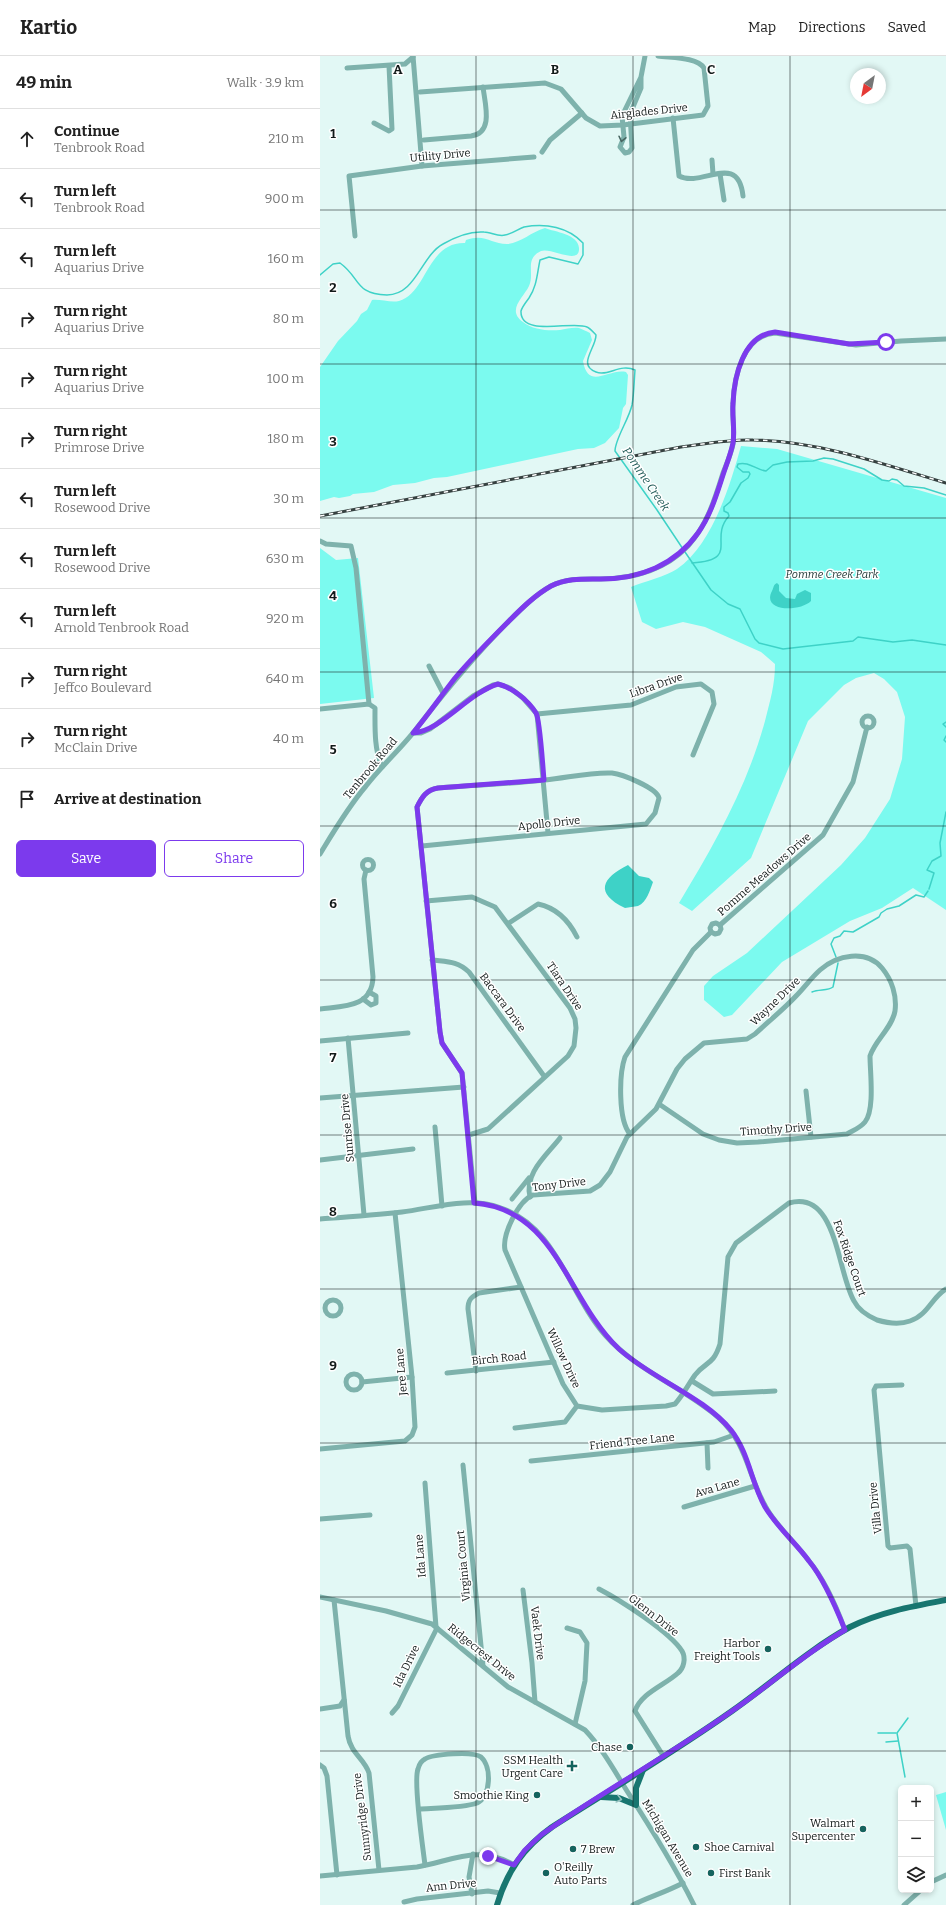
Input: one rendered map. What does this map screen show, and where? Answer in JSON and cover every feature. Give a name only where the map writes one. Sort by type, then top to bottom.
[{"type":"main road","points":[[497,1905],[500,1893],[514,1865],[525,1850],[541,1835],[732,1712],[819,1646],[845,1630],[893,1611],[946,1600]]},
{"type":"main road","points":[[601,1796],[619,1798],[636,1805],[636,1786],[644,1769]]},
{"type":"street","points":[[347,68],[405,64],[413,56]]},
{"type":"street","points":[[413,56],[422,166]]},
{"type":"street","points":[[641,77],[622,116],[624,136],[620,147],[623,152],[627,153],[632,148],[630,114],[639,96],[645,56]]},
{"type":"street","name":"Airglades Drive","points":[[420,92],[545,83],[561,89],[590,122],[600,126],[623,125],[704,115],[708,106],[704,68],[702,65],[694,61],[658,56]]},
{"type":"street","points":[[374,123],[385,131],[389,132],[392,129],[388,66]]},
{"type":"street","points":[[424,140],[471,136],[482,132],[485,128],[486,122],[483,88]]},
{"type":"street","points":[[542,152],[550,140],[582,113]]},
{"type":"street","points":[[673,118],[679,176],[684,179],[713,174],[738,177],[742,184],[743,196]]},
{"type":"street","name":"Utility Drive","points":[[356,236],[349,176],[422,166],[534,157]]},
{"type":"street","points":[[712,160],[713,174]]},
{"type":"street","points":[[722,174],[724,200]]},
{"type":"street","name":"Tenbrook Road","points":[[320,854],[352,804],[382,767],[413,733],[443,693],[472,659],[531,600],[551,586],[569,580],[615,579],[646,572],[663,565],[681,552],[703,527],[711,510],[732,446],[733,399],[738,372],[748,350],[759,338],[770,333],[779,333],[856,345],[946,339]]},
{"type":"street","points":[[320,541],[326,544],[351,546],[356,568],[369,704]]},
{"type":"street","points":[[429,666],[443,693]]},
{"type":"street","points":[[413,733],[421,733],[430,729],[473,696],[498,684],[510,688],[523,698],[537,714],[548,834]]},
{"type":"street","name":"Libra Drive","points":[[537,714],[631,705],[676,686],[701,684],[712,692],[714,704],[693,755]]},
{"type":"street","points":[[320,709],[369,704],[375,708],[375,737],[378,759],[382,767]]},
{"type":"street","name":"Pomme Meadows Drive","points":[[630,1134],[624,1123],[622,1108],[621,1077],[624,1060],[693,950],[711,932],[715,934],[719,933],[721,929],[720,925],[823,835],[853,782],[867,727]]},
{"type":"street","name":"Apollo Drive","points":[[422,846],[646,824],[652,820],[658,806],[658,795],[634,781],[614,774],[595,773],[544,780]]},
{"type":"street","points":[[474,1203],[462,1073],[442,1043],[432,960],[417,807],[422,797],[429,790],[544,780]]},
{"type":"street","points":[[320,1009],[348,1006],[363,999],[369,992],[373,977],[364,879],[366,870]]},
{"type":"street","name":"Tiara Drive","points":[[426,901],[472,897],[495,907],[509,923],[570,1008],[575,1018],[575,1039],[571,1051],[562,1063],[544,1076],[488,1129],[469,1136]]},
{"type":"street","points":[[509,923],[538,904],[546,906],[562,915],[571,926],[577,937]]},
{"type":"street","name":"Wayne Drive","points":[[630,1134],[659,1104],[677,1069],[696,1048],[710,1041],[748,1039],[797,996],[819,971],[830,962],[844,957],[860,956],[871,960],[881,967],[893,988],[895,1012],[891,1021],[873,1047],[870,1056],[870,1112]]},
{"type":"street","name":"Baccara Drive","points":[[432,960],[454,962],[461,965],[469,972],[544,1076]]},
{"type":"street","points":[[363,999],[371,1005],[376,1003],[376,996],[369,992]]},
{"type":"street","points":[[320,1041],[408,1033]]},
{"type":"street","name":"Sunrise Drive","points":[[348,1038],[360,1155],[364,1215]]},
{"type":"street","points":[[320,1098],[464,1087]]},
{"type":"street","points":[[806,1091],[811,1137]]},
{"type":"street","name":"Timothy Drive","points":[[659,1104],[703,1134],[719,1140],[737,1143],[846,1134],[859,1128],[866,1121],[870,1112]]},
{"type":"street","points":[[434,1127],[442,1206]]},
{"type":"street","name":"Tony Drive","points":[[516,1214],[525,1201],[530,1197],[585,1192],[596,1189],[606,1179],[624,1142],[630,1134]]},
{"type":"street","points":[[512,1199],[560,1138]]},
{"type":"street","points":[[320,1160],[413,1148]]},
{"type":"street","points":[[530,1197],[528,1186],[531,1175]]},
{"type":"street","name":"Fox Ridge Court","points":[[683,1394],[700,1370],[714,1359],[720,1344],[728,1257],[731,1251],[736,1243],[789,1203],[804,1201],[813,1204],[823,1213],[830,1227],[854,1302],[864,1312],[873,1318],[893,1323],[910,1321],[920,1317],[933,1304],[938,1295],[946,1289]]},
{"type":"street","points":[[320,1219],[395,1213],[474,1203],[499,1207],[516,1214],[533,1226],[546,1242],[586,1309],[610,1340],[636,1363],[716,1415],[734,1435],[744,1452],[755,1486],[773,1519],[814,1567],[845,1630]]},
{"type":"street","name":"Jere Lane","points":[[320,1448],[405,1441],[412,1435],[415,1427],[412,1377],[395,1213]]},
{"type":"street","name":"Willow Drive","points":[[516,1214],[505,1234],[504,1246],[569,1396],[578,1406]]},
{"type":"street","points":[[476,1371],[468,1309],[469,1300],[479,1293],[521,1287]]},
{"type":"street","name":"Birch Road","points":[[447,1373],[554,1362]]},
{"type":"street","points":[[362,1382],[412,1377]]},
{"type":"street","points":[[692,1381],[713,1394],[775,1391]]},
{"type":"street","name":"Villa Drive","points":[[902,1385],[874,1388],[888,1546],[890,1548],[907,1546],[910,1549],[916,1606]]},
{"type":"street","points":[[515,1428],[565,1422],[578,1406],[602,1410],[672,1406],[683,1394]]},
{"type":"street","name":"Friend Tree Lane","points":[[530,1461],[707,1443],[724,1440],[734,1435]]},
{"type":"street","points":[[707,1443],[708,1468]]},
{"type":"street","name":"Virginia Court","points":[[463,1465],[484,1662],[483,1666]]},
{"type":"street","name":"Ida Lane","points":[[425,1483],[437,1628]]},
{"type":"street","name":"Ava Lane","points":[[684,1507],[755,1486]]},
{"type":"street","points":[[320,1519],[370,1515]]},
{"type":"street","name":"Glenn Drive","points":[[599,1588],[619,1600],[671,1638],[682,1652],[684,1661],[679,1672],[640,1702],[635,1711],[664,1757]]},
{"type":"street","name":"Vaek Drive","points":[[523,1590],[535,1702]]},
{"type":"street","name":"Ridgecrest Drive","points":[[320,1597],[386,1611],[423,1621],[437,1628],[508,1687],[575,1724],[592,1737],[622,1783]]},
{"type":"street","name":"Sunnyridge Drive","points":[[334,1600],[350,1747],[366,1765],[369,1773],[379,1870]]},
{"type":"street","name":"Ida Drive","points":[[392,1713],[398,1706],[437,1628]]},
{"type":"street","points":[[567,1628],[580,1632],[587,1643],[585,1681],[575,1724]]},
{"type":"street","points":[[320,1709],[340,1706],[344,1699]]},
{"type":"street","points":[[420,1809],[478,1802],[486,1794],[488,1788],[484,1762],[480,1757],[465,1753],[434,1756],[424,1759],[417,1770],[420,1809],[425,1866]]},
{"type":"street","points":[[320,1765],[324,1768],[327,1776],[337,1875]]},
{"type":"street","name":"Michigan Avenue","points":[[622,1783],[683,1883],[694,1905]]},
{"type":"street","points":[[320,1876],[425,1866],[454,1857],[473,1854],[494,1857],[514,1865]]},
{"type":"street","points":[[472,1894],[469,1878],[473,1854]]},
{"type":"street","points":[[934,1881],[946,1875]]},
{"type":"street","points":[[633,1905],[651,1896],[663,1894],[683,1883]]},
{"type":"street","name":"Ann Drive","points":[[404,1902],[417,1899],[491,1891],[500,1893]]},
{"type":"street","points":[[904,1905],[918,1893]]},
{"type":"green space","points":[[545,228],[565,234],[575,240],[578,243],[578,253],[575,256],[570,256],[546,250],[536,254],[531,262],[531,281],[516,308],[516,313],[523,322],[531,327],[546,330],[580,328],[590,333],[592,340],[583,361],[589,375],[594,377],[626,372],[628,375],[626,404],[623,408],[619,428],[605,443],[594,448],[578,449],[447,477],[434,478],[415,483],[393,485],[374,492],[353,494],[339,498],[334,497],[320,501],[320,367],[338,341],[357,321],[361,314],[367,310],[372,300],[399,301],[408,296],[416,288],[435,259],[452,245],[465,243],[466,240],[473,238],[483,238],[501,244],[507,244],[521,240]]},
{"type":"green space","name":"Pomme Creek Park","points":[[741,446],[777,449],[946,498],[946,910],[913,888],[882,908],[850,921],[782,962],[732,1015],[724,1017],[704,1000],[704,986],[713,976],[747,953],[841,865],[865,838],[890,799],[902,759],[905,717],[897,692],[884,679],[874,673],[856,678],[844,685],[808,721],[751,858],[692,911],[679,903],[717,837],[749,769],[769,707],[775,664],[761,652],[705,627],[683,622],[656,629],[642,622],[631,587],[673,572],[689,558],[700,545],[718,514]]},
{"type":"green space","points":[[320,548],[336,560],[358,558],[374,698],[320,704]]},
{"type":"green space","points":[[946,1792],[946,1830],[936,1795]]},
{"type":"shaded area","points":[[777,583],[779,585],[779,591],[786,598],[795,599],[797,594],[805,590],[811,593],[811,601],[806,605],[799,607],[783,608],[777,606],[772,603],[770,598],[774,586]]},
{"type":"shaded area","points":[[628,865],[639,876],[649,878],[653,882],[644,902],[638,906],[625,908],[609,897],[605,891],[605,886],[607,880],[612,875]]},
{"type":"waterway","name":"Pomme Creek","points":[[320,275],[333,264],[340,263],[352,274],[363,288],[369,292],[387,295],[397,293],[405,289],[412,282],[435,250],[448,241],[463,235],[473,232],[484,232],[497,235],[510,234],[524,227],[532,226],[548,226],[571,233],[583,243],[583,255],[578,264],[549,257],[540,260],[534,289],[521,311],[523,319],[529,324],[538,326],[580,325],[587,327],[596,335],[588,361],[588,365],[591,369],[601,373],[624,368],[635,370],[632,405],[617,441],[615,451],[683,549]]},
{"type":"waterway","points":[[692,563],[716,558],[720,553],[723,524],[729,516],[728,513],[724,511],[724,507],[730,502],[741,483],[748,478],[750,474],[749,472],[743,472],[737,467],[738,464],[742,463],[766,471],[773,465],[787,462],[813,461],[824,458],[833,459],[864,469],[882,480],[897,480],[904,486],[924,488],[946,495]]},
{"type":"waterway","name":"Pomme Creek","points":[[685,552],[711,590],[728,604],[740,609],[755,639],[759,643],[783,649],[853,641],[858,637],[893,642],[912,640],[946,645]]},
{"type":"waterway","points":[[946,722],[943,724],[946,727]]},
{"type":"waterway","points":[[946,736],[944,740],[946,742]]},
{"type":"waterway","points":[[929,889],[934,873],[927,870],[932,861],[941,856],[940,843],[946,812]]},
{"type":"waterway","points":[[836,957],[831,944],[834,938],[840,936],[844,931],[853,932],[879,917],[881,913],[887,909],[899,906],[916,895],[924,897],[928,891]]},
{"type":"waterway","points":[[812,992],[833,987],[838,963]]},
{"type":"waterway","points":[[905,1777],[897,1733],[908,1718]]},
{"type":"waterway","points":[[878,1733],[896,1733]]},
{"type":"waterway","points":[[886,1742],[898,1741]]},
{"type":"railway","points":[[320,516],[681,447],[735,440],[778,441],[802,444],[875,461],[946,483]]},
{"type":"place","name":"Harbor Freight Tools","points":[[768,1649]]},
{"type":"place","name":"Chase","points":[[630,1747]]},
{"type":"place","name":"SSM Health Urgent Care","points":[[572,1766]]},
{"type":"place","name":"Smoothie King","points":[[537,1795]]},
{"type":"place","name":"Walmart Supercenter","points":[[863,1829]]},
{"type":"place","name":"Shoe Carnival","points":[[696,1847]]},
{"type":"place","name":"7 Brew","points":[[573,1849]]},
{"type":"place","name":"O'Reilly Auto Parts","points":[[546,1873]]},
{"type":"place","name":"First Bank","points":[[711,1873]]},
{"type":"route","points":[[488,1856],[505,1860],[514,1865],[525,1850],[535,1840],[552,1827],[664,1757],[732,1712],[815,1649],[845,1630],[842,1621],[814,1567],[773,1519],[761,1500],[744,1452],[731,1430],[706,1408],[636,1363],[610,1340],[586,1309],[554,1254],[533,1226],[508,1210],[483,1203],[474,1203],[462,1073],[442,1043],[440,1032],[417,807],[422,797],[429,790],[438,788],[544,780],[537,714],[523,698],[510,688],[498,684],[473,696],[430,729],[421,733],[413,733],[443,693],[472,659],[531,600],[544,590],[558,583],[569,580],[615,579],[653,570],[663,565],[681,552],[698,534],[709,515],[732,448],[734,434],[733,399],[738,372],[745,354],[756,340],[765,334],[775,332],[856,345],[886,342]]}]
